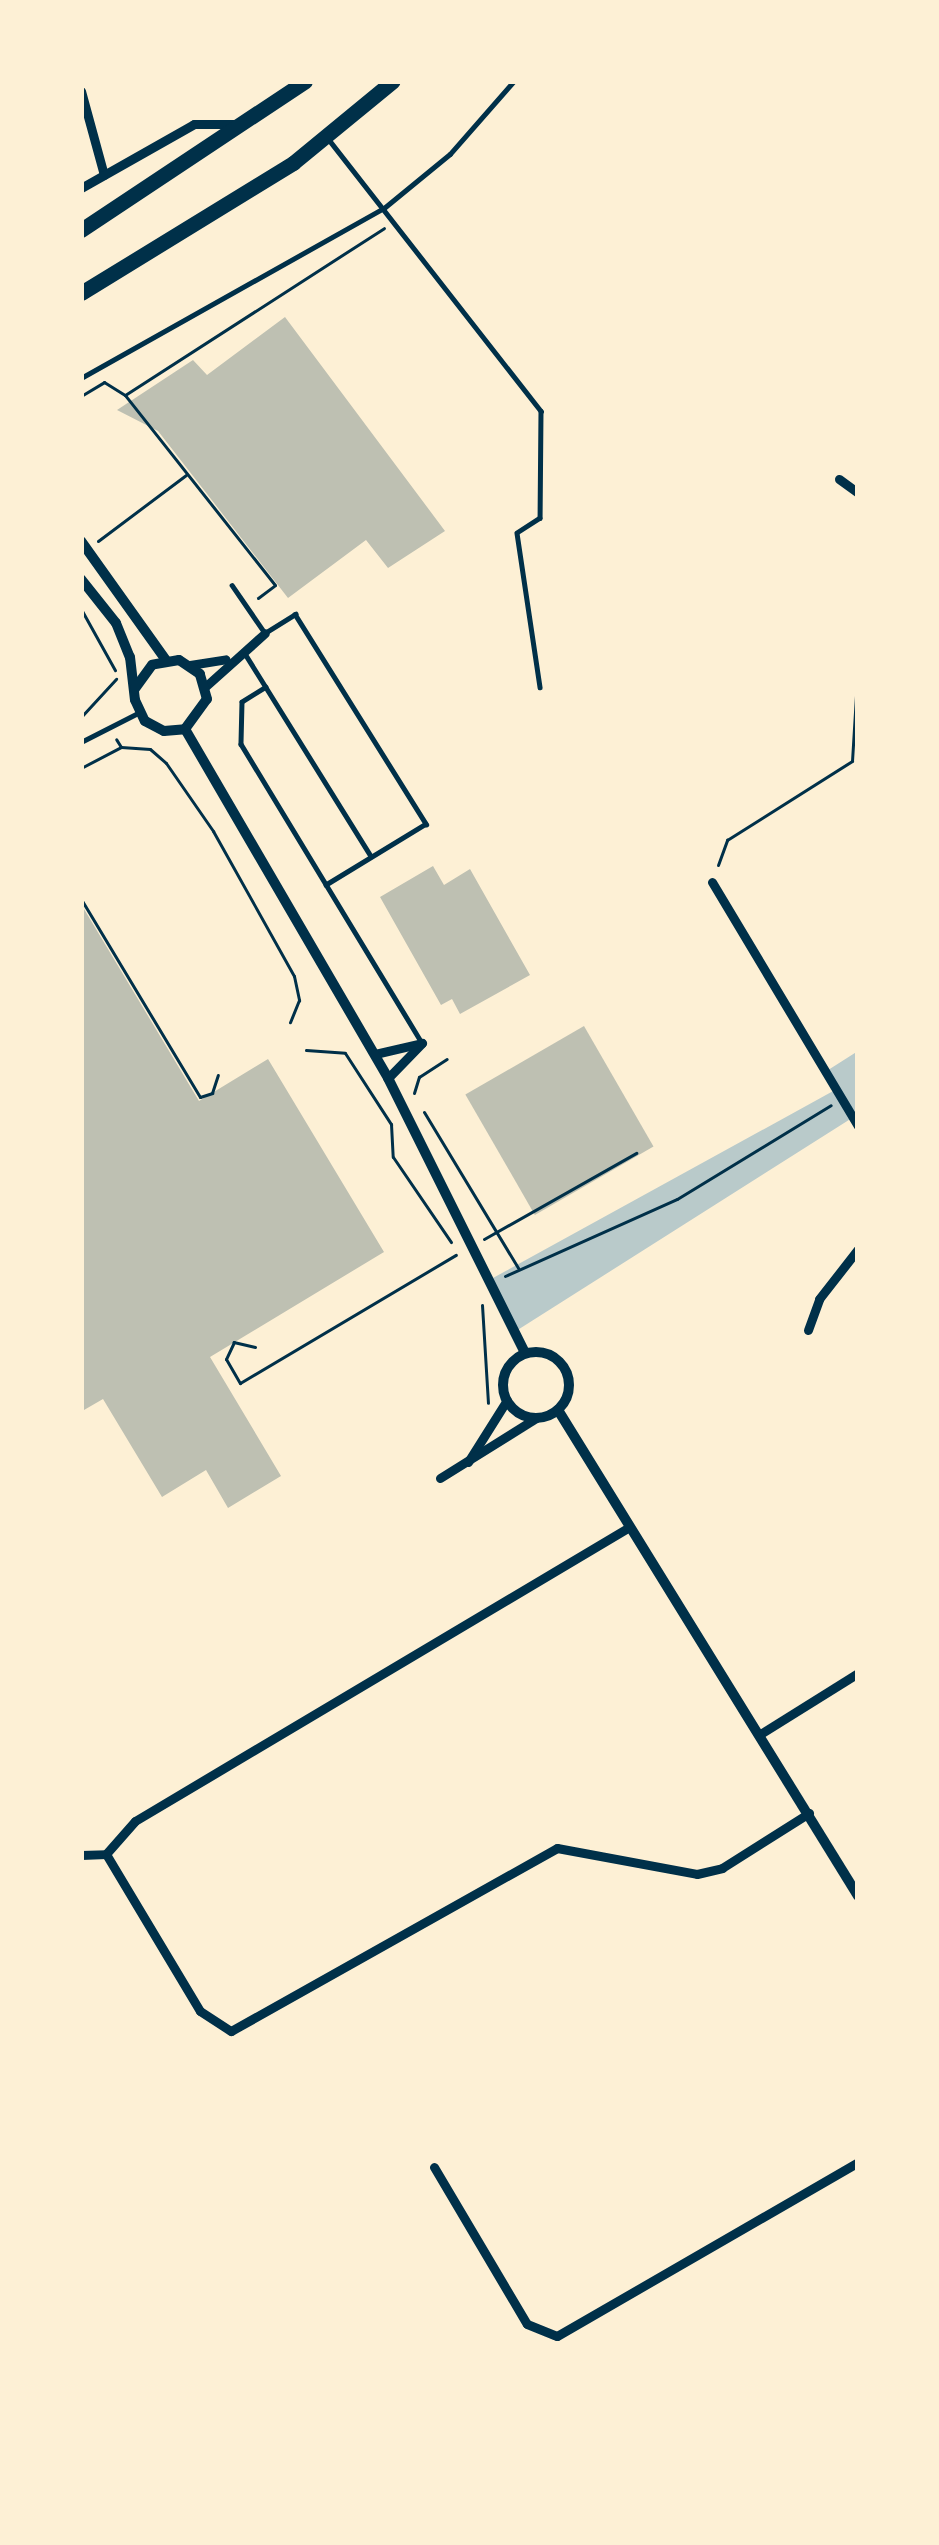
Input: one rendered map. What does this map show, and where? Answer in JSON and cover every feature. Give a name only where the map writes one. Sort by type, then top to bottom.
[{"type":"highway","points":[[81,230],[247,126],[304,81]]},
{"type":"highway","points":[[81,293],[327,136],[393,81]]},
{"type":"street","points":[[81,91],[104,175]]},
{"type":"street","points":[[81,188],[194,124],[247,126]]},
{"type":"street","points":[[838,479],[858,493]]},
{"type":"street","points":[[81,542],[166,660],[190,665],[229,659]]},
{"type":"street","points":[[81,579],[116,623],[138,712],[164,731],[185,729],[203,711],[206,686],[229,659],[265,633]]},
{"type":"street","points":[[135,688],[166,660]]},
{"type":"street","points":[[190,665],[206,686]]},
{"type":"street","points":[[185,729],[375,1054],[476,1244],[525,1354]]},
{"type":"street","points":[[712,883],[858,1126]]},
{"type":"street","points":[[375,1054],[422,1043]]},
{"type":"street","points":[[388,1078],[422,1043]]},
{"type":"street","points":[[808,1330],[819,1298],[858,1249]]},
{"type":"street","points":[[440,1478],[464,1466],[536,1418],[557,1410],[568,1395],[565,1368],[552,1355],[525,1354],[507,1369],[507,1400],[501,1418],[464,1466]]},
{"type":"street","points":[[507,1400],[536,1418]]},
{"type":"street","points":[[557,1410],[626,1529],[761,1733],[858,1896]]},
{"type":"street","points":[[81,1856],[106,1854],[135,1822],[626,1529]]},
{"type":"street","points":[[761,1733],[858,1673]]},
{"type":"street","points":[[106,1854],[200,2011],[231,2031],[557,1848],[697,1874],[722,1868],[809,1813]]},
{"type":"street","points":[[434,2167],[527,2324],[557,2336],[858,2162]]},
{"type":"lane","points":[[81,378],[384,208],[450,154],[514,81]]},
{"type":"lane","points":[[327,136],[541,411],[540,518],[517,533],[540,687]]},
{"type":"lane","points":[[232,585],[265,633],[295,614],[426,824],[326,885]]},
{"type":"lane","points":[[242,650],[371,856]]},
{"type":"lane","points":[[266,687],[242,702],[241,744],[422,1043]]},
{"type":"lane","points":[[81,742],[138,712]]},
{"type":"path","points":[[125,395],[394,222]]},
{"type":"path","points":[[81,396],[104,382],[125,395],[248,548],[274,585],[247,606]]},
{"type":"path","points":[[118,526],[187,474]]},
{"type":"path","points":[[81,609],[101,636],[116,679],[81,718]]},
{"type":"path","points":[[712,883],[727,840],[852,761],[858,662]]},
{"type":"path","points":[[121,747],[150,748],[166,763],[213,831],[295,976],[299,1000],[290,1022]]},
{"type":"path","points":[[81,899],[200,1097],[212,1093],[218,1075]]},
{"type":"path","points":[[306,1050],[345,1053],[391,1124],[393,1157],[442,1237],[463,1252],[469,1267]]},
{"type":"path","points":[[447,1059],[419,1077],[414,1096],[519,1270]]},
{"type":"path","points":[[494,1280],[677,1199],[841,1099]]},
{"type":"path","points":[[476,1244],[636,1153]]},
{"type":"path","points":[[255,1347],[235,1342],[226,1359],[240,1384],[463,1252]]},
{"type":"path","points":[[481,1297],[488,1415],[501,1418]]},
{"type":"shaded area","points":[[858,1051],[858,1126],[852,1118],[516,1331],[493,1278],[835,1090],[825,1072]]},
{"type":"building","points":[[285,317],[445,531],[388,568],[366,540],[288,598],[158,431],[117,410],[193,360],[207,375]]},
{"type":"building","points":[[433,866],[444,885],[470,869],[530,975],[460,1014],[452,999],[441,1005],[380,897]]},
{"type":"building","points":[[81,904],[199,1101],[268,1059],[384,1252],[210,1357],[281,1476],[228,1508],[206,1470],[162,1497],[103,1399],[84,1410],[81,1405]]},
{"type":"building","points":[[584,1026],[654,1146],[535,1215],[465,1094]]}]
